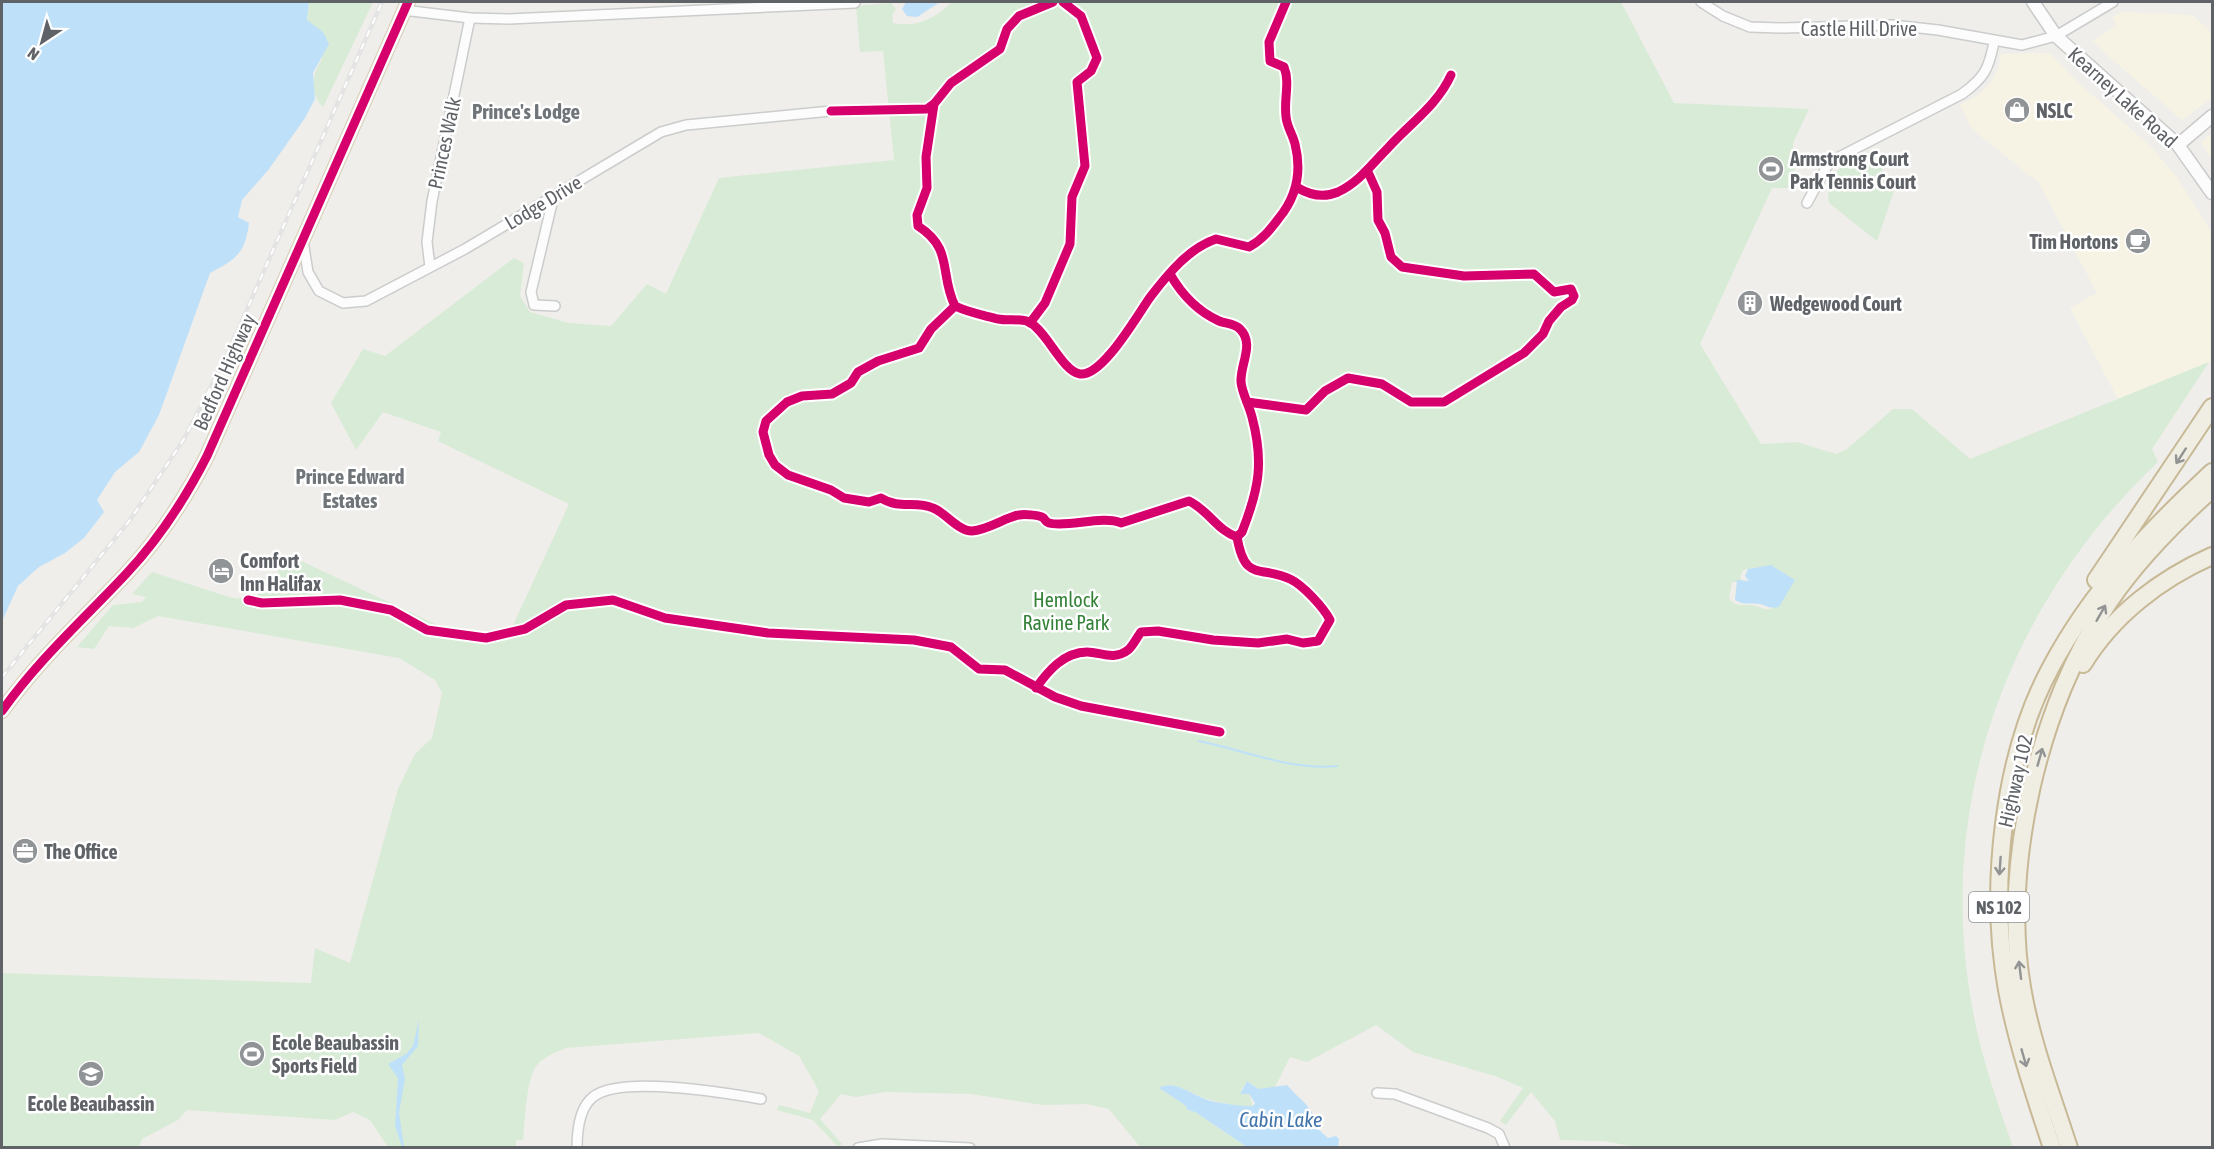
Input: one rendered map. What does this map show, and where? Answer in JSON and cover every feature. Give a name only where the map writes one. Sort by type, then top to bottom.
[{"type":"highway","points":[[2050,668],[2087,593],[2212,407]]},
{"type":"highway","name":"Highway 102","points":[[2052,1148],[2015,1028],[2007,990],[1999,911],[2003,833],[2015,765],[2050,668],[2102,589],[2131,551],[2156,524],[2212,472]]},
{"type":"highway","name":"Highway 102","points":[[2069,1148],[2030,1024],[2017,948],[2018,874],[2028,802],[2061,690],[2108,603],[2142,557],[2212,489]]},
{"type":"highway","points":[[2051,723],[2083,664],[2107,632],[2146,594],[2182,569],[2212,556]]},
{"type":"main road","name":"Kearney Lake Road","points":[[2033,2],[2056,36],[2178,145],[2212,193]]},
{"type":"main road","name":"Bedford Highway","points":[[2,711],[46,656],[139,559],[186,495],[207,456],[406,6]]},
{"type":"main road","points":[[2178,145],[2212,116]]},
{"type":"street","name":"Castle Hill Drive","points":[[1701,2],[1723,16],[1750,27],[1892,25],[1938,30],[1994,42],[2022,45],[2056,36],[2113,2]]},
{"type":"street","points":[[406,6],[470,18],[622,15],[855,3]]},
{"type":"street","name":"Princes Walk","points":[[430,267],[427,242],[432,201],[470,18]]},
{"type":"street","points":[[1807,203],[1827,166],[1833,160],[1962,94],[1977,83],[1989,66],[1994,42]]},
{"type":"street","name":"Lodge Drive","points":[[303,238],[312,282],[325,294],[343,303],[371,300],[661,132],[686,125],[831,111]]},
{"type":"street","points":[[554,195],[531,292],[534,305],[555,306]]},
{"type":"street","points":[[577,1148],[581,1114],[592,1097],[603,1091],[618,1088],[688,1088],[761,1099]]},
{"type":"street","points":[[1377,1094],[1395,1094],[1488,1128],[1498,1134],[1505,1148]]},
{"type":"street","points":[[858,1148],[882,1144],[970,1148]]},
{"type":"shaded area","points":[[2121,12],[2192,15],[2212,33],[2212,98],[2182,120],[2106,54],[2093,40],[2117,25],[2112,18]]},
{"type":"shaded area","points":[[2050,53],[2080,84],[2150,146],[2177,177],[2212,233],[2212,358],[2210,362],[2118,399],[2070,308],[2097,293],[2039,183],[1972,129],[1960,105],[1978,95],[1990,84],[1998,70],[2001,54]]},
{"type":"shaded area","points":[[2212,133],[2212,159],[2201,142]]},
{"type":"green space","points":[[309,2],[373,2],[323,107],[314,89],[314,77],[322,59],[307,21]]},
{"type":"green space","name":"Hemlock Ravine Park","points":[[952,2],[1621,2],[1674,103],[1809,109],[1793,143],[1795,188],[1772,188],[1700,344],[1761,444],[1797,442],[1836,454],[1847,449],[1893,409],[1912,409],[1970,459],[2209,362],[2152,449],[2158,462],[2106,517],[2062,576],[2025,640],[1996,707],[1976,777],[1965,850],[1963,924],[1971,1000],[1983,1056],[2013,1147],[1641,1148],[1604,1141],[1560,1140],[1555,1121],[1531,1092],[1506,1125],[1500,1121],[1523,1088],[1498,1077],[1413,1052],[1376,1025],[1307,1062],[1290,1057],[1275,1087],[1258,1089],[1247,1081],[1241,1090],[1249,1094],[1253,1106],[1237,1106],[1216,1101],[1178,1087],[1159,1088],[1185,1105],[1188,1110],[1195,1112],[1247,1147],[1140,1147],[1109,1109],[1086,1104],[1043,1105],[971,1094],[885,1092],[856,1097],[841,1094],[820,1119],[842,1144],[838,1147],[813,1120],[777,1110],[779,1105],[810,1113],[819,1091],[799,1056],[759,1033],[566,1048],[555,1053],[540,1062],[533,1071],[528,1090],[523,1140],[516,1140],[516,1147],[388,1147],[370,1120],[353,1112],[335,1120],[187,1110],[178,1120],[142,1139],[139,1147],[2,1148],[2,973],[311,983],[315,948],[350,963],[398,789],[415,754],[432,738],[442,693],[435,680],[399,658],[158,616],[133,628],[109,626],[94,649],[77,647],[113,605],[142,602],[146,597],[132,594],[152,572],[232,598],[257,599],[261,577],[277,580],[281,555],[295,561],[297,559],[465,638],[509,634],[569,504],[438,441],[441,432],[383,412],[356,450],[331,403],[363,349],[385,356],[514,258],[524,263],[520,296],[530,312],[569,323],[611,326],[647,284],[666,294],[719,178],[894,160],[883,51],[860,52],[856,6],[891,3],[896,9],[892,15],[893,23],[910,24],[933,17]],"holes":[[[1758,567],[1773,608],[1765,609],[1735,603],[1729,598],[1732,582],[1743,582],[1740,577],[1743,570]]]},
{"type":"green space","points":[[1871,150],[1894,191],[1877,241],[1829,203],[1828,192],[1830,183],[1839,169]]},
{"type":"water","points":[[2,2],[309,2],[307,20],[323,32],[329,44],[313,73],[315,99],[305,118],[269,169],[242,200],[238,217],[249,223],[245,242],[233,259],[210,273],[159,415],[139,452],[115,472],[97,500],[104,512],[84,538],[65,553],[39,567],[18,586],[2,621]]},
{"type":"water","points":[[906,2],[940,2],[917,17],[907,16],[902,9]]},
{"type":"water","points":[[1771,565],[1795,580],[1779,607],[1735,600],[1737,580],[1749,581],[1745,576],[1748,569]]},
{"type":"water","points":[[419,1019],[418,1046],[402,1065],[405,1079],[399,1113],[404,1147],[402,1147],[395,1126],[398,1078],[388,1064],[406,1054],[413,1046]]},
{"type":"water","name":"Cabin Lake","points":[[1247,1081],[1258,1089],[1287,1085],[1312,1112],[1319,1125],[1318,1129],[1328,1138],[1336,1136],[1339,1139],[1338,1147],[1247,1147],[1195,1112],[1188,1110],[1185,1105],[1159,1088],[1171,1085],[1211,1101],[1253,1106],[1255,1103],[1249,1094],[1240,1094]]},
{"type":"waterway","points":[[1199,741],[1285,763],[1320,767],[1337,766]]},
{"type":"railway","points":[[2,677],[130,520],[184,439],[227,355],[382,2]]},
{"type":"cycle path","points":[[2,711],[46,657],[138,561],[171,518],[190,488],[207,456],[408,2]]},
{"type":"cycle path","points":[[1053,2],[1019,16],[1007,29],[1000,49],[951,83],[934,104],[926,157],[927,188],[917,215],[918,226],[937,244],[941,253],[955,306],[998,319],[1029,322],[1036,327],[1067,366],[1080,374],[1089,372],[1109,355],[1151,296],[1188,255],[1216,239],[1249,247],[1269,231],[1290,201],[1298,174],[1297,154],[1285,108],[1286,74],[1284,67],[1270,61],[1269,42],[1286,2]]},
{"type":"cycle path","points":[[1030,323],[1045,303],[1070,244],[1072,197],[1085,166],[1077,82],[1091,71],[1097,58],[1081,16],[1063,2]]},
{"type":"cycle path","points":[[1298,188],[1312,194],[1328,195],[1352,183],[1430,105],[1451,75]]},
{"type":"cycle path","points":[[831,111],[927,109],[934,104]]},
{"type":"cycle path","points":[[1247,402],[1306,410],[1325,391],[1348,378],[1382,384],[1411,402],[1444,402],[1524,353],[1543,334],[1549,321],[1561,307],[1572,300],[1574,296],[1571,289],[1554,292],[1534,274],[1464,276],[1402,267],[1391,257],[1385,233],[1378,220],[1377,192],[1368,172]]},
{"type":"cycle path","points":[[955,306],[931,329],[919,348],[878,361],[858,372],[851,383],[832,394],[802,396],[787,402],[766,421],[763,432],[769,455],[775,465],[788,475],[831,490],[844,498],[869,502],[881,498],[895,504],[933,508],[962,528],[972,531],[1021,515],[1040,516],[1046,522],[1057,524],[1105,520],[1121,523],[1189,501],[1224,530],[1237,537],[1242,532],[1256,489],[1259,462],[1256,433],[1241,382],[1247,348],[1246,341],[1238,327],[1219,321],[1197,307],[1170,274]]},
{"type":"cycle path","points":[[1036,688],[1051,669],[1071,655],[1087,652],[1118,655],[1130,648],[1141,632],[1158,631],[1213,640],[1258,643],[1287,639],[1303,643],[1318,641],[1330,620],[1323,609],[1307,591],[1290,579],[1249,567],[1244,561],[1237,537]]},
{"type":"cycle path","points":[[248,600],[262,603],[340,600],[391,610],[427,630],[486,638],[525,629],[566,605],[613,600],[665,618],[768,633],[914,640],[951,647],[979,669],[1005,670],[1055,697],[1081,706],[1220,732]]},
{"type":"place","name":"NSLC","points":[[2017,110]]},
{"type":"place","name":"Armstrong Court Park Tennis Court","points":[[1771,169]]},
{"type":"place","name":"Tim Hortons","points":[[2138,241]]},
{"type":"place","name":"Wedgewood Court","points":[[1750,303]]},
{"type":"place","name":"Comfort Inn Halifax","points":[[221,571]]},
{"type":"place","name":"The Office","points":[[25,851]]},
{"type":"place","name":"Ecole Beaubassin Sports Field","points":[[252,1054]]},
{"type":"place","name":"Ecole Beaubassin","points":[[91,1074]]},
{"type":"district","name":"Prince's Lodge","points":[[526,111]]},
{"type":"district","name":"Prince Edward Estates","points":[[350,488]]}]
